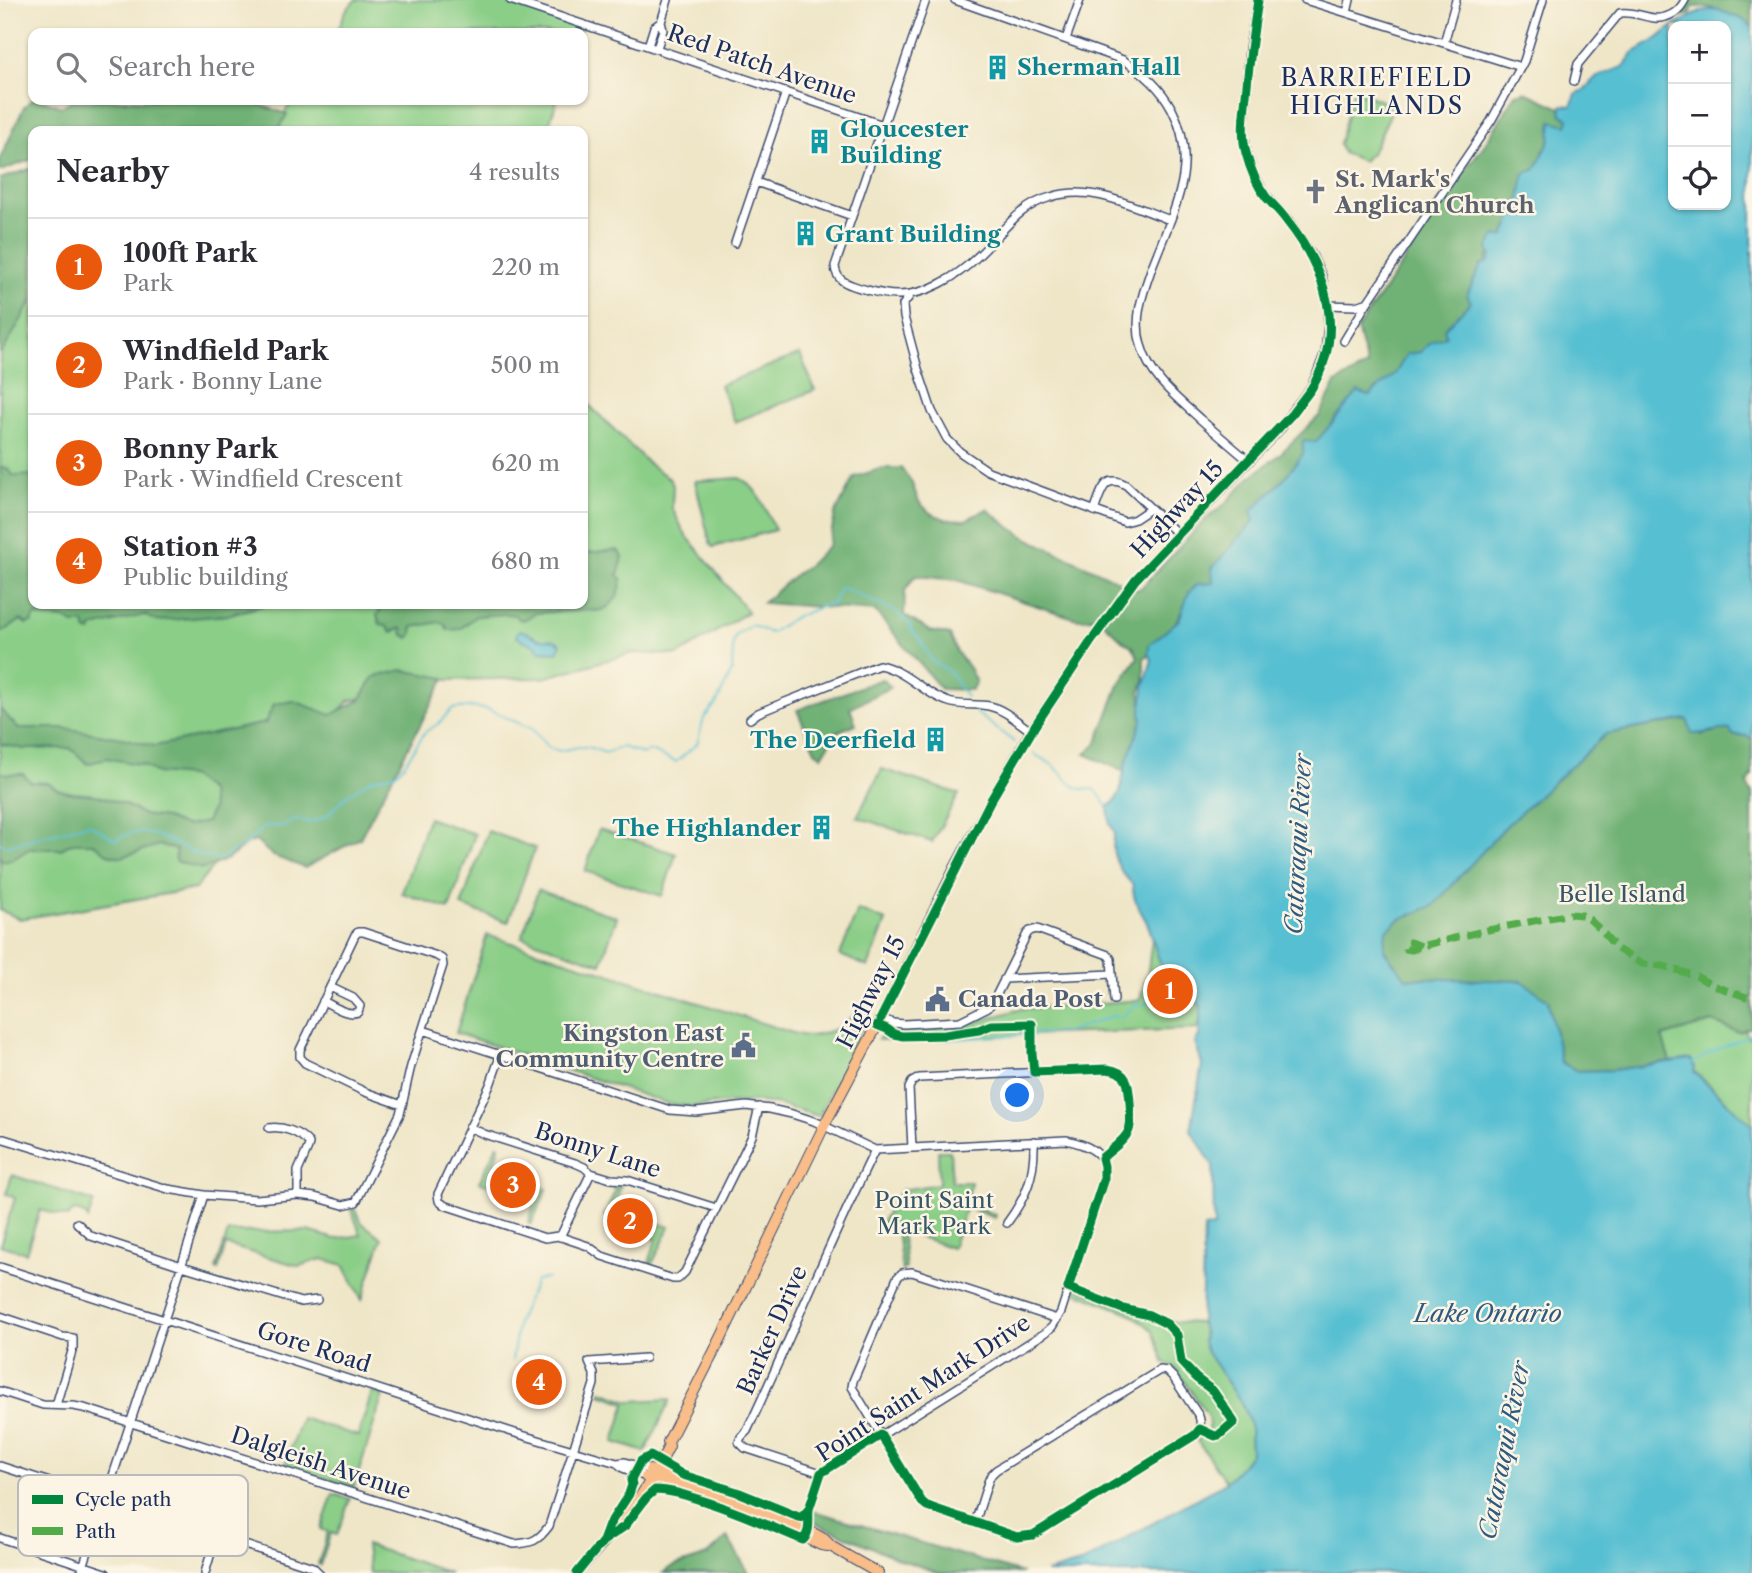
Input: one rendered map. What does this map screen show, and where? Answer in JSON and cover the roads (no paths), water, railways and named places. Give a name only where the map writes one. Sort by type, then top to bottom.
[{"type":"main road","name":"Highway 15","points":[[577,1573],[614,1528],[617,1519],[651,1474],[968,842],[1031,731],[1135,580],[1287,421],[1311,388],[1326,352],[1328,305],[1321,276],[1311,255],[1264,194],[1246,152],[1243,130],[1250,49],[1258,0]]},
{"type":"main road","name":"Gore Road","points":[[651,1474],[765,1509],[824,1539],[832,1547],[878,1573]]},
{"type":"main road","name":"Gore Road","points":[[651,1474],[785,1527],[821,1545],[832,1547]]},
{"type":"street","points":[[652,47],[663,30],[661,22],[668,0]]},
{"type":"street","points":[[926,0],[835,266],[835,274],[841,281],[893,295],[911,294],[947,281],[977,257],[1016,215],[1031,205],[1067,192],[1109,197],[1170,220]]},
{"type":"street","points":[[955,0],[1113,56],[1138,69],[1152,81],[1172,108],[1179,126],[1184,163],[1170,220],[1139,307],[1137,325],[1140,345],[1149,367],[1161,384],[1249,461]]},
{"type":"street","points":[[1066,40],[1080,0]]},
{"type":"street","points":[[1305,0],[1521,67]]},
{"type":"street","points":[[1347,13],[1350,0]]},
{"type":"street","points":[[1444,43],[1456,0]]},
{"type":"street","points":[[1344,341],[1491,121],[1521,67],[1543,0]]},
{"type":"street","points":[[1574,81],[1578,64],[1620,13],[1628,12],[1660,19],[1675,12],[1685,0]]},
{"type":"street","name":"Red Patch Avenue","points":[[515,1],[883,125]]},
{"type":"street","points":[[735,243],[786,92]]},
{"type":"street","points":[[756,182],[852,216]]},
{"type":"street","points":[[911,294],[904,305],[904,317],[918,369],[932,411],[947,439],[960,452],[988,471],[1125,522],[1150,509]]},
{"type":"street","points":[[893,295],[904,305]]},
{"type":"street","points":[[1328,305],[1355,306],[1367,303]]},
{"type":"street","points":[[1094,511],[1105,485],[1117,480],[1126,485],[1179,535]]},
{"type":"street","points":[[750,719],[770,708],[879,665],[898,672],[948,702],[997,708],[1031,731]]},
{"type":"street","points":[[881,1018],[904,1024],[960,1021],[988,1007],[1027,934],[1034,929],[1108,955],[1111,959],[1114,1000]]},
{"type":"street","points":[[0,1139],[155,1186],[204,1195],[257,1199],[298,1195],[343,1205],[356,1202],[400,1114],[411,1068],[443,965],[442,959],[437,956],[358,932],[300,1050],[300,1057],[305,1063],[365,1092],[402,1105]]},
{"type":"street","points":[[1004,979],[1112,974]]},
{"type":"street","points":[[323,1001],[347,1013],[358,1012],[358,1002],[330,987]]},
{"type":"street","points":[[423,1030],[670,1110],[696,1112],[758,1107],[792,1114],[875,1150],[1066,1140],[1086,1147],[1102,1158],[1124,1137],[1130,1126],[1126,1080],[1118,1071],[1107,1069],[919,1078],[912,1082],[909,1088],[912,1148]]},
{"type":"street","points":[[501,1054],[490,1085],[438,1194],[439,1201],[444,1205],[545,1238],[555,1236],[588,1246],[602,1256],[673,1279],[678,1279],[685,1272],[752,1136],[758,1107]]},
{"type":"street","points":[[269,1128],[280,1126],[309,1143],[298,1171],[298,1195]]},
{"type":"street","name":"Bonny Lane","points":[[469,1127],[575,1163],[591,1173],[611,1179],[628,1180],[716,1208]]},
{"type":"street","points":[[1007,1223],[1020,1205],[1030,1181],[1034,1142]]},
{"type":"street","name":"Barker Drive","points":[[821,1473],[745,1448],[740,1445],[739,1440],[747,1431],[783,1355],[845,1211],[875,1150]]},
{"type":"street","name":"Point Saint Mark Drive","points":[[797,1524],[809,1509],[821,1473],[1045,1333],[1057,1319],[1104,1178],[1102,1158]]},
{"type":"street","points":[[560,1237],[591,1173]]},
{"type":"street","points":[[113,1475],[204,1195]]},
{"type":"street","points":[[77,1223],[91,1236],[182,1266],[301,1301],[317,1300]]},
{"type":"street","name":"Gore Road","points":[[0,1267],[573,1451],[617,1463],[625,1462],[651,1474]]},
{"type":"street","points":[[975,1522],[988,1482],[996,1470],[1160,1370],[1167,1371],[1173,1377],[1201,1423],[1195,1436],[1033,1535],[1017,1537],[927,1506],[852,1387],[897,1278],[902,1273],[912,1272],[1057,1319]]},
{"type":"street","points":[[0,1316],[63,1337],[74,1338],[56,1405]]},
{"type":"street","name":"Dalgleish Avenue","points":[[0,1391],[43,1405],[84,1408],[514,1544],[530,1543],[542,1536],[549,1526],[594,1384],[594,1374],[589,1362],[645,1358]]},
{"type":"street","points":[[0,1466],[28,1475]]},
{"type":"street","points":[[0,1538],[18,1545]]},
{"type":"street","points":[[248,1546],[313,1567],[319,1573]]},
{"type":"street","points":[[48,1556],[82,1569],[106,1573]]},
{"type":"street","points":[[205,1573],[210,1556]]},
{"type":"water","name":"Lake Ontario","points":[[1716,9],[1742,19],[1752,27],[1752,739],[1733,735],[1730,730],[1692,734],[1687,719],[1606,734],[1505,827],[1433,906],[1400,919],[1386,931],[1384,950],[1406,978],[1522,981],[1548,1000],[1561,1062],[1577,1071],[1613,1070],[1691,1059],[1694,1072],[1752,1125],[1752,1573],[1046,1573],[1084,1562],[1226,1482],[1251,1453],[1250,1424],[1241,1402],[1206,1351],[1203,1341],[1201,1322],[1204,1228],[1214,1227],[1213,1166],[1191,1130],[1202,1064],[1195,1043],[1199,1036],[1201,1006],[1180,985],[1155,1002],[1151,1003],[1151,999],[1147,997],[1163,968],[1148,925],[1136,901],[1133,885],[1123,874],[1113,848],[1115,833],[1110,824],[1108,807],[1120,792],[1125,766],[1142,720],[1144,687],[1152,659],[1148,655],[1149,645],[1179,620],[1189,592],[1198,584],[1213,583],[1212,568],[1254,521],[1251,511],[1282,481],[1303,454],[1303,441],[1316,442],[1358,392],[1369,396],[1395,374],[1407,354],[1420,352],[1431,342],[1446,336],[1444,329],[1471,302],[1467,295],[1481,265],[1488,262],[1491,256],[1488,248],[1494,237],[1504,236],[1520,199],[1524,173],[1535,170],[1550,140],[1552,121],[1567,125],[1569,119],[1561,114],[1562,105],[1571,106],[1576,94],[1595,78],[1625,66],[1633,53],[1668,30],[1668,210],[1731,210],[1731,21],[1683,21],[1702,11]]},
{"type":"water","points":[[519,630],[561,644],[557,652],[540,651],[536,646],[516,636]]},
{"type":"waterway","points":[[0,843],[5,846],[89,824],[115,840],[130,833],[144,832],[159,836],[201,856],[221,859],[246,844],[265,826],[283,826],[299,819],[309,823],[327,816],[345,797],[372,779],[395,774],[425,732],[438,724],[452,709],[468,707],[487,709],[532,729],[549,748],[560,751],[588,747],[606,753],[622,747],[643,754],[651,751],[676,762],[697,744],[704,718],[716,704],[732,671],[733,642],[736,635],[751,625],[771,633],[793,618],[828,604],[832,605],[841,587],[896,612],[909,623],[931,660],[951,673],[966,697]]},
{"type":"waterway","points":[[975,712],[1014,742]]},
{"type":"waterway","points":[[1034,754],[1054,766],[1075,787],[1095,789],[1108,807]]},
{"type":"waterway","points":[[937,1040],[1069,1032],[1112,1016],[1122,1017],[1135,1005],[1151,1003]]},
{"type":"waterway","points":[[1693,1063],[1752,1034]]},
{"type":"waterway","points":[[512,1361],[518,1321],[536,1281],[548,1278]]},
{"type":"place","name":"Sherman Hall","points":[[997,67]]},
{"type":"place","name":"Gloucester Building","points":[[820,142]]},
{"type":"place","name":"St. Mark's Anglican Church","points":[[1315,192]]},
{"type":"place","name":"Grant Building","points":[[805,234]]},
{"type":"place","name":"The Deerfield","points":[[936,740]]},
{"type":"place","name":"The Highlander","points":[[821,828]]},
{"type":"place","name":"100ft Park","points":[[1170,991]]},
{"type":"place","name":"Canada Post","points":[[938,999]]},
{"type":"place","name":"Kingston East Community Centre","points":[[744,1046]]},
{"type":"place","name":"Bonny Park","points":[[513,1185]]},
{"type":"place","name":"Windfield Park","points":[[630,1221]]},
{"type":"place","name":"Station #3","points":[[539,1382]]},
{"type":"district","name":"BARRIEFIELD HIGHLANDS","points":[[1377,91]]},
{"type":"water label","name":"Cataraqui River","points":[[1298,844]]},
{"type":"water label","name":"Cataraqui River","points":[[1504,1450]]},
{"type":"park label","name":"Belle Island","points":[[1622,894]]},
{"type":"park label","name":"Point Saint Mark Park","points":[[934,1213]]}]
